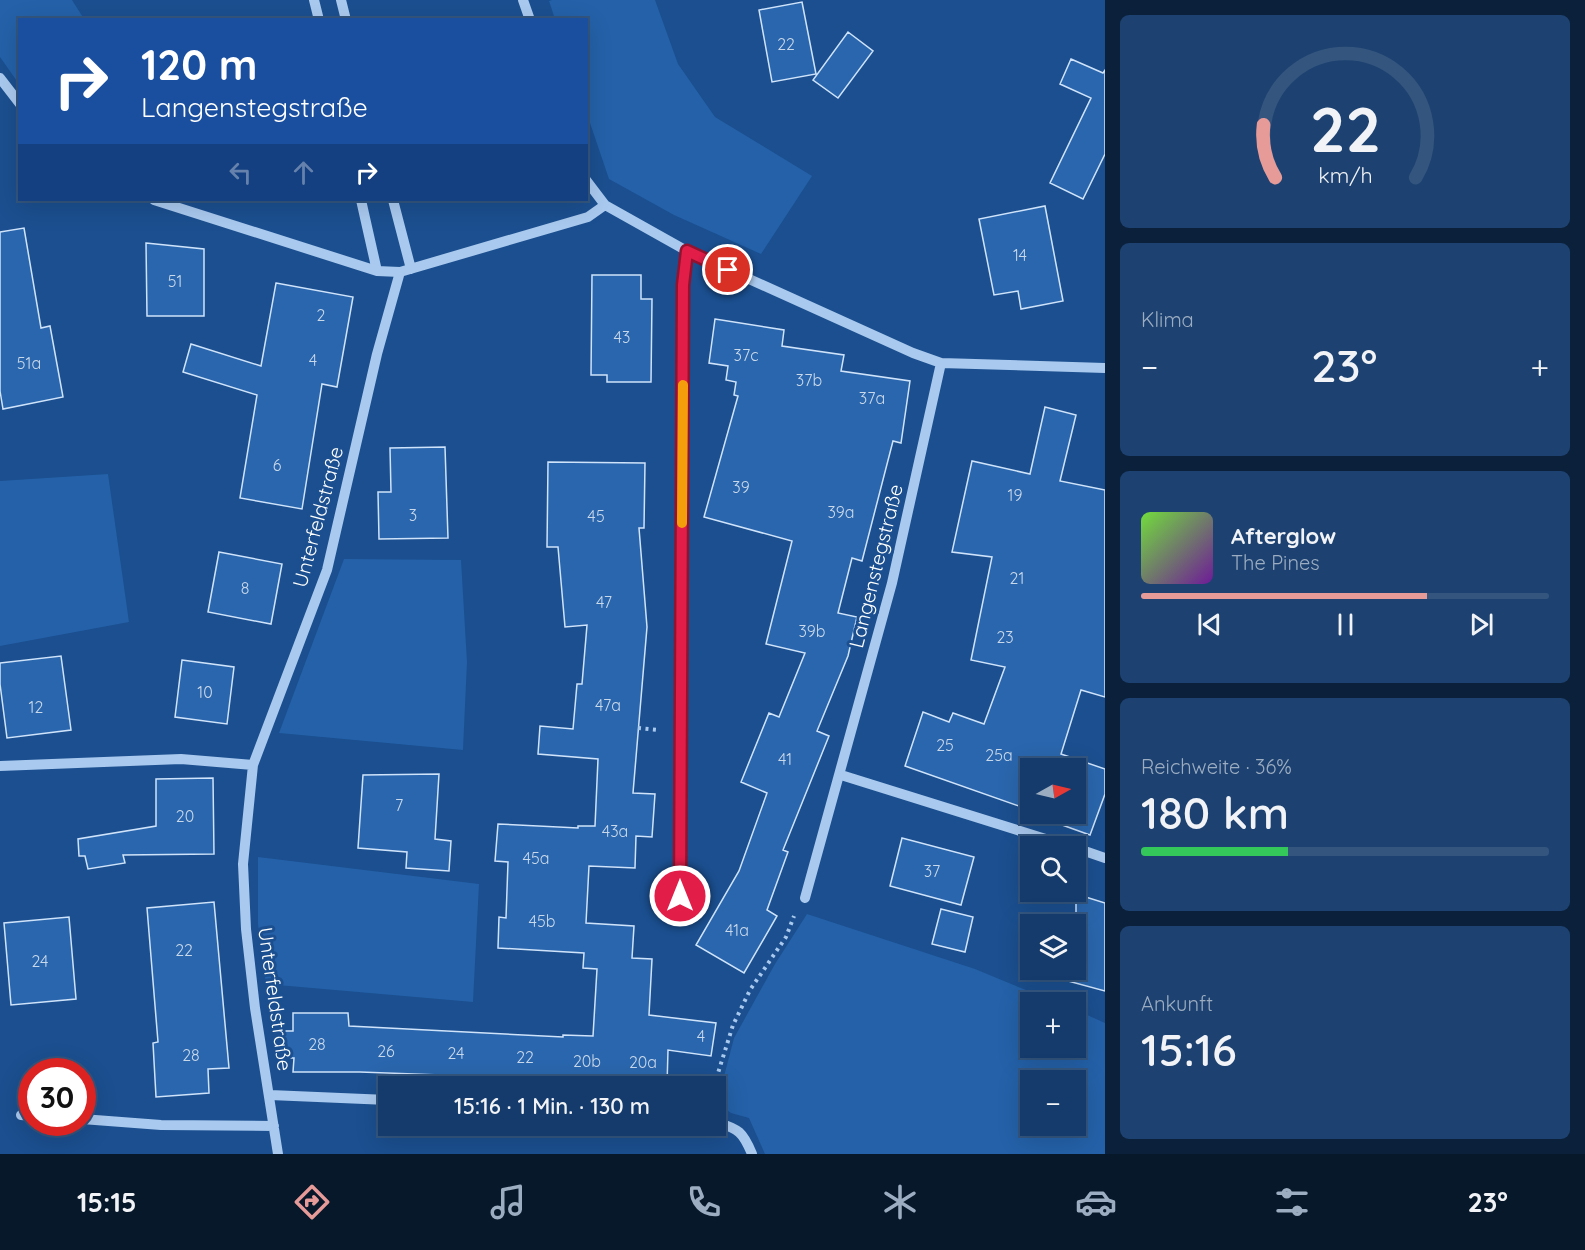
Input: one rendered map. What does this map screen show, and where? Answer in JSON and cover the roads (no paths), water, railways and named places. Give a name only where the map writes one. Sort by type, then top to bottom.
[{"type":"street","points":[[314,0],[318,18]]},
{"type":"street","points":[[341,0],[346,18]]},
{"type":"street","points":[[523,0],[529,18]]},
{"type":"street","points":[[0,78],[18,101]]},
{"type":"street","points":[[588,183],[605,205],[687,251],[913,353],[941,363],[1105,368]]},
{"type":"street","points":[[157,201],[377,270],[400,272],[588,217],[605,205]]},
{"type":"street","points":[[361,201],[377,270]]},
{"type":"street","points":[[393,201],[411,269]]},
{"type":"street","points":[[680,896],[683,285],[687,251]]},
{"type":"street","name":"Unterfeldstraße","points":[[278,1154],[255,1008],[246,928],[243,864],[252,765],[327,570],[377,354],[400,272]]},
{"type":"street","name":"Langenstegstraße","points":[[806,898],[892,583],[941,363]]},
{"type":"street","points":[[0,766],[181,759],[252,765]]},
{"type":"street","points":[[841,775],[1036,836]]},
{"type":"street","points":[[1086,852],[1105,858]]},
{"type":"street","points":[[270,1095],[378,1100]]},
{"type":"street","points":[[96,1120],[161,1125],[274,1126]]},
{"type":"street","points":[[726,1126],[744,1136],[752,1154]]}]
